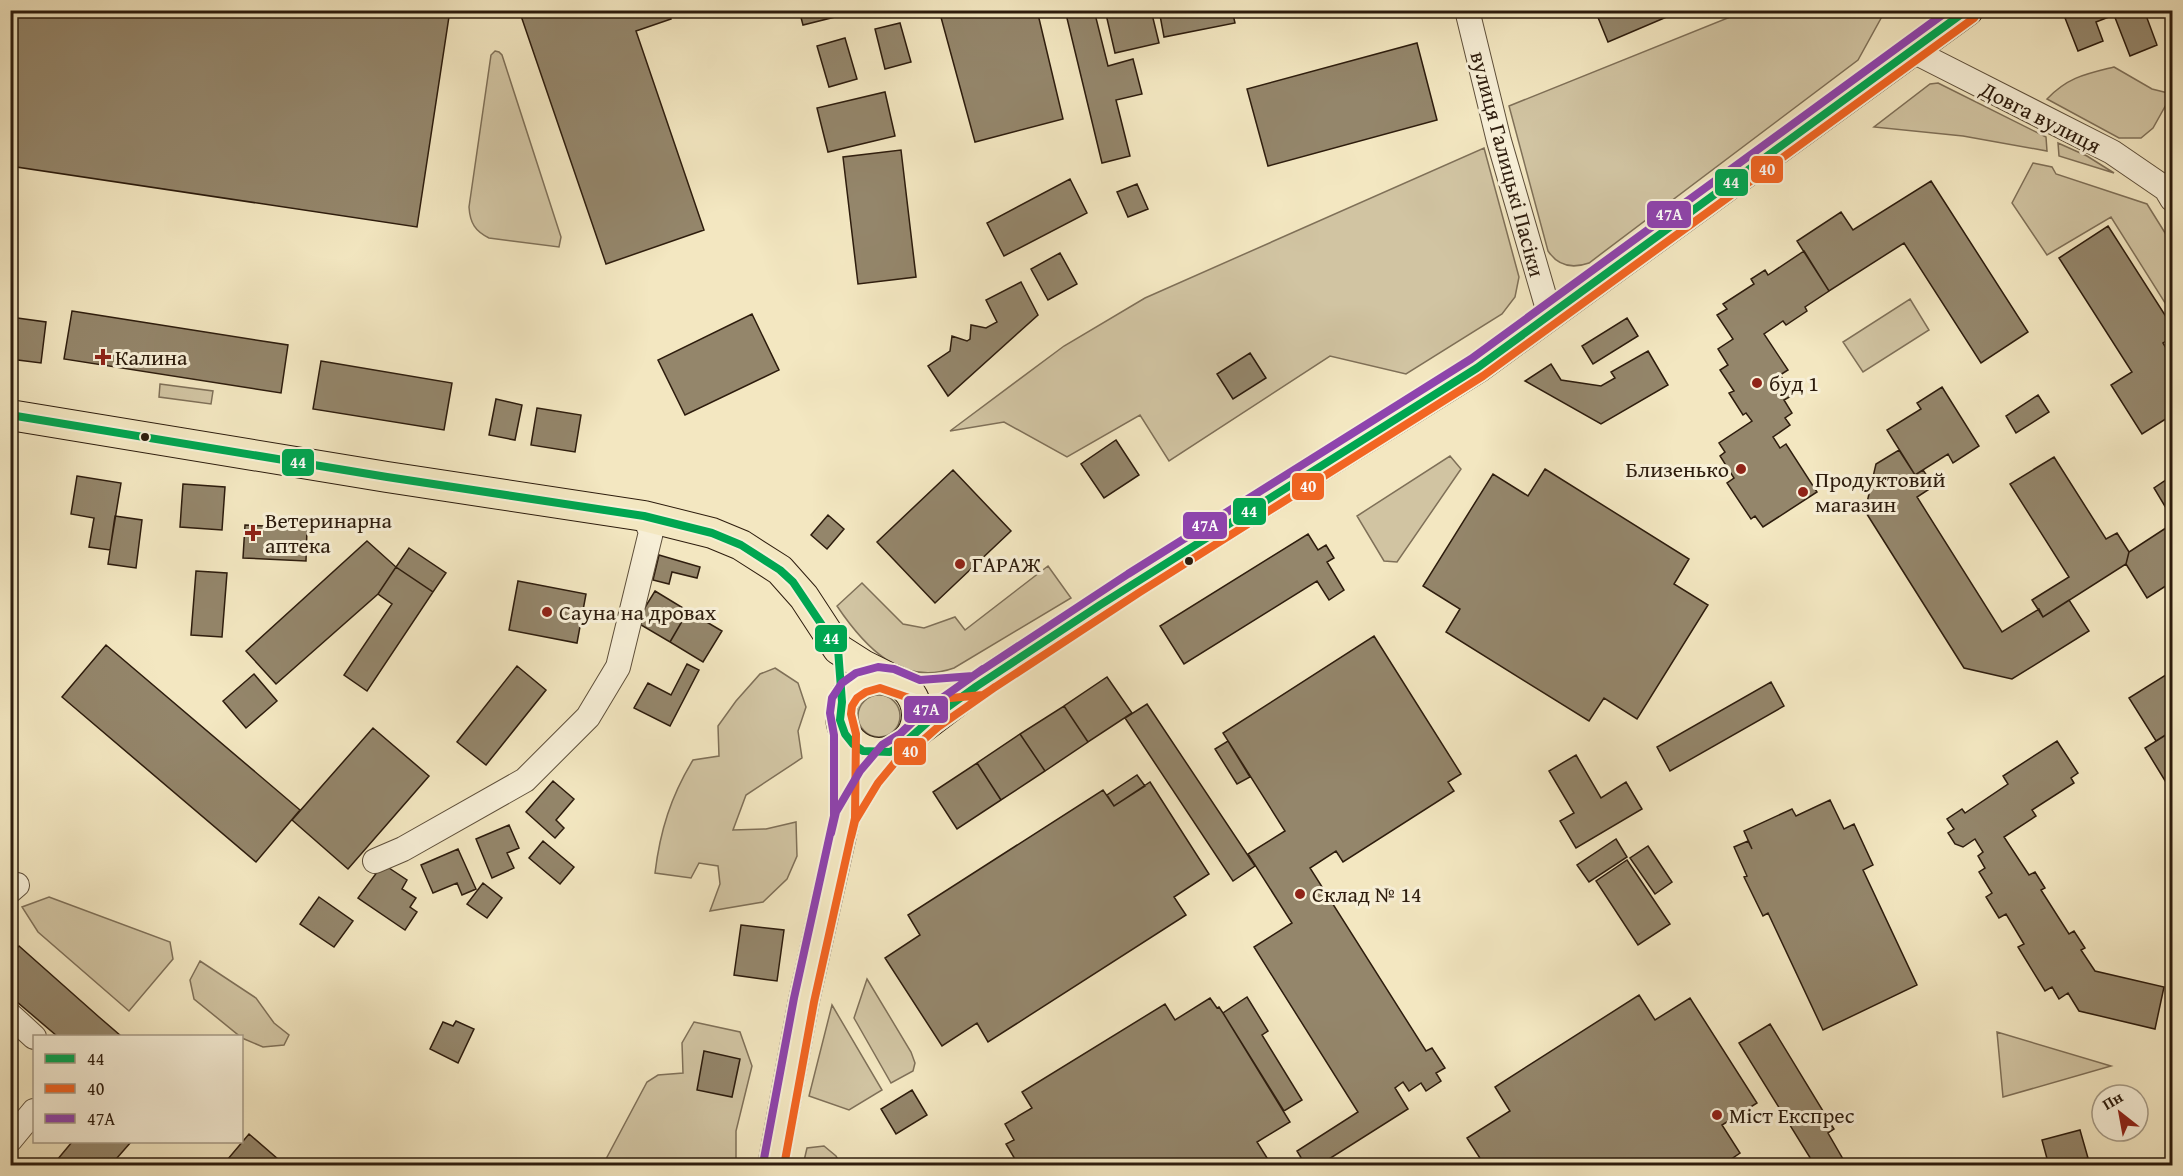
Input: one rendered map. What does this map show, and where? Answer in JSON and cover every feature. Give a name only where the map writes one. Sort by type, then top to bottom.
[{"type":"main road","points":[[838,649],[842,702],[840,720],[845,734],[853,744],[863,750],[876,753],[900,745],[977,686],[1134,583],[1477,368],[1968,10]]},
{"type":"main road","points":[[10,415],[375,475],[644,516],[712,533],[741,545],[780,570],[804,597],[838,649],[899,684],[915,701],[918,713],[917,725],[869,777],[845,817]]},
{"type":"main road","points":[[842,702],[849,691],[873,677],[919,691],[977,686]]},
{"type":"main road","points":[[773,1166],[802,1011],[845,817],[845,734]]},
{"type":"street","name":"вулиця Галицькі Пасіки","points":[[1467,10],[1496,132],[1550,316]]},
{"type":"street","name":"Довга вулиця","points":[[1913,51],[2112,152],[2169,194]]},
{"type":"street","points":[[375,861],[403,849],[525,780],[588,717],[618,667],[651,532],[644,516]]},
{"type":"street","points":[[10,1015],[33,1036]]},
{"type":"street","points":[[10,1140],[33,1112]]},
{"type":"shaded area","points":[[1745,11],[1885,11],[1858,60],[1589,263],[1571,266],[1556,260],[1548,251],[1509,106]]},
{"type":"shaded area","points":[[495,51],[502,55],[561,237],[559,247],[489,238],[474,226],[471,218],[469,207],[491,55]]},
{"type":"shaded area","points":[[2114,67],[2152,89],[2172,94],[2153,128],[2141,138],[2119,138],[2047,99],[2070,81],[2086,74]]},
{"type":"shaded area","points":[[1938,83],[2046,137],[2047,151],[1963,136],[1874,127],[1930,84]]},
{"type":"shaded area","points":[[2058,143],[2087,156],[2114,173],[2059,156]]},
{"type":"shaded area","points":[[1484,148],[1519,277],[1515,297],[1502,314],[1406,374],[1330,356],[1169,461],[1140,415],[1067,457],[1004,422],[950,431],[1064,346],[1145,298]]},
{"type":"shaded area","points":[[2033,163],[2052,167],[2056,174],[2147,204],[2172,244],[2166,252],[2172,262],[2172,314],[2111,217],[2047,255],[2012,203]]},
{"type":"shaded area","points":[[1910,299],[1929,330],[1863,372],[1843,342]]},
{"type":"shaded area","points":[[160,384],[213,391],[211,404],[159,397]]},
{"type":"shaded area","points":[[1450,456],[1461,469],[1397,562],[1384,561],[1357,516]]},
{"type":"shaded area","points":[[1048,566],[1071,598],[954,668],[935,672],[917,672],[886,659],[859,635],[837,606],[862,583],[903,624],[924,628],[955,617],[965,630]]},
{"type":"shaded area","points":[[775,668],[798,683],[806,707],[798,731],[802,758],[746,795],[733,830],[766,829],[796,822],[797,856],[787,879],[763,902],[710,911],[720,884],[718,866],[699,863],[691,878],[655,873],[663,828],[678,787],[693,760],[719,756],[718,726],[760,674]]},
{"type":"shaded area","points":[[879,695],[894,701],[900,716],[894,731],[879,737],[864,731],[858,716],[864,701]]},
{"type":"shaded area","points":[[49,897],[170,942],[173,959],[129,1011],[38,932],[22,907]]},
{"type":"shaded area","points":[[200,961],[256,998],[274,1023],[289,1035],[284,1045],[263,1047],[243,1038],[243,1035],[238,1035],[194,999],[190,980]]},
{"type":"shaded area","points":[[867,979],[911,1052],[915,1063],[913,1071],[891,1083],[854,1018]]},
{"type":"shaded area","points":[[832,1005],[882,1090],[849,1110],[809,1096]]},
{"type":"shaded area","points":[[694,1022],[740,1032],[752,1066],[736,1131],[736,1165],[631,1166],[606,1159],[647,1082],[658,1075],[683,1073],[682,1043]]},
{"type":"shaded area","points":[[1997,1032],[2111,1066],[2003,1097]]},
{"type":"shaded area","points":[[824,1146],[836,1156],[841,1165],[803,1165],[807,1148]]},
{"type":"building","points":[[10,10],[450,10],[417,227],[10,166]]},
{"type":"building","points":[[519,10],[668,10],[671,19],[636,31],[704,230],[606,264]]},
{"type":"building","points":[[799,10],[863,10],[803,25]]},
{"type":"building","points":[[939,10],[1037,10],[1063,119],[975,142]]},
{"type":"building","points":[[1065,10],[1094,10],[1108,66],[1133,59],[1142,94],[1116,100],[1130,156],[1102,163]]},
{"type":"building","points":[[1105,10],[1151,10],[1159,43],[1115,53]]},
{"type":"building","points":[[1159,10],[1232,10],[1235,23],[1164,37]]},
{"type":"building","points":[[1595,10],[1683,10],[1608,42]]},
{"type":"building","points":[[2083,10],[2144,10],[2157,45],[2130,56],[2114,15],[2096,22],[2103,41],[2078,51],[2065,18]]},
{"type":"building","points":[[900,23],[911,62],[885,69],[875,29]]},
{"type":"building","points":[[845,38],[857,79],[829,87],[817,46]]},
{"type":"building","points":[[1417,43],[1437,120],[1268,166],[1247,89]]},
{"type":"building","points":[[885,92],[895,136],[828,152],[817,108]]},
{"type":"building","points":[[901,150],[916,277],[858,284],[843,157]]},
{"type":"building","points":[[1070,179],[1087,213],[1004,256],[987,223]]},
{"type":"building","points":[[1931,181],[2028,332],[1981,363],[1904,243],[1829,291],[1797,241],[1841,212],[1853,230]]},
{"type":"building","points":[[1137,184],[1148,209],[1128,217],[1117,192]]},
{"type":"building","points":[[2108,226],[2172,326],[2172,337],[2163,343],[2172,358],[2172,415],[2142,434],[2111,385],[2132,372],[2059,258]]},
{"type":"building","name":"буд 1","points":[[1804,251],[1829,291],[1805,307],[1807,311],[1786,325],[1783,321],[1764,334],[1788,370],[1780,375],[1793,395],[1784,400],[1792,413],[1785,418],[1790,425],[1773,437],[1780,448],[1786,444],[1817,492],[1763,527],[1755,516],[1751,519],[1727,483],[1734,478],[1720,456],[1725,452],[1719,443],[1752,421],[1746,413],[1743,415],[1729,393],[1734,391],[1720,370],[1728,365],[1718,349],[1733,339],[1717,315],[1727,309],[1723,304],[1754,284],[1751,279],[1765,270],[1768,275]]},
{"type":"building","points":[[1060,253],[1077,284],[1048,300],[1031,269]]},
{"type":"building","points":[[1021,282],[1038,315],[948,396],[928,366],[950,351],[952,336],[967,341],[970,339],[971,325],[986,328],[997,322],[986,300]]},
{"type":"building","points":[[72,311],[288,345],[281,393],[64,359]]},
{"type":"building","points":[[752,314],[779,370],[685,415],[658,360]]},
{"type":"building","points":[[10,317],[46,322],[41,363],[10,359]]},
{"type":"building","points":[[1627,318],[1638,336],[1593,364],[1582,346]]},
{"type":"building","points":[[1648,351],[1668,385],[1601,424],[1525,381],[1551,364],[1561,380],[1601,386],[1615,378],[1611,372]]},
{"type":"building","points":[[1250,353],[1266,378],[1233,399],[1217,374]]},
{"type":"building","points":[[321,361],[452,383],[444,430],[313,409]]},
{"type":"building","points":[[1942,387],[1979,446],[1953,463],[1948,454],[1915,475],[1887,430],[1921,409],[1917,403]]},
{"type":"building","points":[[2038,395],[2049,412],[2016,433],[2006,416]]},
{"type":"building","points":[[496,399],[522,405],[515,440],[489,435]]},
{"type":"building","points":[[537,408],[581,415],[575,452],[531,445]]},
{"type":"building","points":[[1116,440],[1139,475],[1104,498],[1081,464]]},
{"type":"building","points":[[1899,450],[1915,475],[1923,470],[1934,486],[1917,497],[2002,632],[2039,609],[2043,617],[2069,600],[2089,631],[2012,679],[1964,668],[1865,511],[1876,464]]},
{"type":"building","points":[[2054,457],[2106,539],[2117,533],[2129,552],[2126,564],[2043,617],[2032,600],[2069,577],[2010,484]]},
{"type":"building","points":[[1545,469],[1689,559],[1674,584],[1708,605],[1637,719],[1604,698],[1589,721],[1446,632],[1460,609],[1423,586],[1493,474],[1528,496]]},
{"type":"building","points":[[953,470],[1011,531],[935,603],[877,542]]},
{"type":"building","points":[[77,476],[121,483],[110,550],[89,547],[94,518],[71,514]]},
{"type":"building","points":[[2172,476],[2172,518],[2154,488]]},
{"type":"building","points":[[183,484],[225,487],[222,530],[180,527]]},
{"type":"building","points":[[828,515],[844,529],[827,549],[811,535]]},
{"type":"building","points":[[115,516],[142,520],[136,568],[108,564]]},
{"type":"building","points":[[2172,524],[2172,582],[2147,598],[2126,564],[2129,552]]},
{"type":"building","points":[[245,525],[307,528],[306,561],[243,558]]},
{"type":"building","points":[[1308,534],[1318,550],[1326,545],[1334,558],[1327,562],[1344,590],[1329,600],[1317,581],[1184,664],[1160,626]]},
{"type":"building","points":[[367,541],[396,567],[378,594],[276,684],[246,651]]},
{"type":"building","points":[[409,548],[446,573],[433,592],[396,567]]},
{"type":"building","points":[[659,555],[700,567],[697,578],[672,572],[669,584],[653,580]]},
{"type":"building","points":[[396,567],[433,592],[367,691],[344,675],[392,604],[378,594]]},
{"type":"building","points":[[196,571],[227,573],[222,637],[191,635]]},
{"type":"building","name":"Сауна на дровах","points":[[518,581],[586,594],[577,643],[509,630]]},
{"type":"building","points":[[655,591],[688,611],[670,642],[636,622]]},
{"type":"building","points":[[688,611],[722,631],[703,662],[670,642]]},
{"type":"building","name":"Склад № 14","points":[[1374,636],[1461,774],[1448,782],[1454,791],[1343,862],[1336,851],[1310,868],[1426,1051],[1432,1048],[1445,1068],[1436,1073],[1441,1081],[1426,1091],[1421,1083],[1409,1091],[1403,1082],[1395,1088],[1408,1109],[1318,1166],[1306,1166],[1297,1151],[1358,1112],[1254,947],[1292,923],[1248,854],[1285,831],[1223,733]]},
{"type":"building","points":[[106,645],[300,810],[256,862],[62,697]]},
{"type":"building","points":[[687,664],[699,670],[670,726],[634,708],[648,683],[671,695]]},
{"type":"building","points":[[517,666],[546,690],[486,765],[457,742]]},
{"type":"building","points":[[2172,671],[2172,731],[2156,741],[2129,698]]},
{"type":"building","points":[[254,674],[277,701],[246,728],[223,701]]},
{"type":"building","points":[[1107,677],[1132,713],[1088,742],[1064,706]]},
{"type":"building","points":[[1771,682],[1784,706],[1670,771],[1657,747]]},
{"type":"building","points":[[1147,704],[1255,866],[1233,881],[1125,718]]},
{"type":"building","points":[[1064,706],[1088,742],[1045,771],[1020,734]]},
{"type":"building","points":[[373,728],[429,776],[348,869],[292,820]]},
{"type":"building","points":[[2172,731],[2172,792],[2145,748]]},
{"type":"building","points":[[1020,734],[1045,771],[1001,800],[977,763]]},
{"type":"building","points":[[1228,741],[1250,777],[1237,784],[1215,749]]},
{"type":"building","points":[[2057,741],[2078,773],[2071,778],[2074,783],[2032,810],[2036,816],[2004,837],[2029,875],[2035,872],[2045,888],[2041,890],[2069,934],[2074,931],[2085,948],[2081,950],[2095,971],[2164,987],[2155,1029],[2079,1011],[2068,993],[2059,999],[2052,987],[2045,991],[2018,947],[2024,944],[2006,914],[1999,918],[1986,897],[1992,893],[1979,872],[1985,868],[1978,856],[1983,852],[1975,839],[1963,847],[1955,844],[1948,833],[1954,829],[1947,819],[1962,809],[1965,813],[2008,784],[2003,776]]},
{"type":"building","points":[[1576,755],[1601,798],[1626,782],[1642,809],[1576,848],[1560,821],[1574,813],[1549,771]]},
{"type":"building","points":[[977,763],[1001,800],[957,829],[933,792]]},
{"type":"building","points":[[1137,775],[1145,786],[1114,806],[1107,795]]},
{"type":"building","points":[[553,781],[574,799],[556,820],[564,828],[555,838],[526,812]]},
{"type":"building","points":[[1150,782],[1209,874],[1174,897],[1186,915],[988,1042],[977,1023],[942,1046],[885,958],[920,935],[908,915],[1103,790],[1114,806]]},
{"type":"building","points":[[1830,800],[1844,829],[1854,824],[1873,865],[1863,870],[1917,985],[1823,1030],[1768,913],[1763,916],[1744,877],[1747,876],[1734,847],[1748,841],[1752,849],[1744,831],[1792,809],[1796,816]]},
{"type":"building","points":[[509,825],[519,848],[507,853],[514,868],[492,878],[476,839]]},
{"type":"building","points":[[1616,839],[1627,857],[1589,882],[1577,865]]},
{"type":"building","points":[[543,841],[574,867],[560,884],[529,858]]},
{"type":"building","points":[[1648,846],[1672,882],[1655,894],[1630,858]]},
{"type":"building","points":[[458,849],[476,889],[462,895],[457,883],[433,893],[421,865]]},
{"type":"building","points":[[1627,860],[1670,924],[1638,945],[1596,881]]},
{"type":"building","points":[[383,864],[407,880],[402,889],[416,898],[410,907],[417,912],[405,930],[358,898]]},
{"type":"building","points":[[483,883],[502,898],[487,918],[467,904]]},
{"type":"building","points":[[319,897],[353,921],[334,947],[300,924]]},
{"type":"building","points":[[741,925],[784,930],[777,981],[734,975]]},
{"type":"building","points":[[19,946],[120,1035],[56,1035],[10,996],[10,955]]},
{"type":"building","points":[[1639,995],[1655,1020],[1690,998],[1757,1103],[1722,1125],[1740,1153],[1721,1166],[1485,1166],[1467,1138],[1510,1111],[1495,1087]]},
{"type":"building","points":[[1247,997],[1268,1031],[1262,1035],[1302,1100],[1284,1111],[1223,1013]]},
{"type":"building","points":[[1210,998],[1223,1013],[1290,1122],[1257,1142],[1269,1161],[1262,1166],[1019,1166],[1006,1144],[1014,1140],[1005,1124],[1032,1108],[1022,1092],[1165,1004],[1175,1020]]},
{"type":"building","points":[[456,1021],[474,1029],[458,1063],[430,1049],[443,1022],[453,1026]]},
{"type":"building","points":[[1770,1024],[1834,1129],[1828,1133],[1847,1166],[1811,1166],[1814,1164],[1739,1043]]},
{"type":"building","points":[[704,1051],[740,1059],[732,1097],[697,1090]]},
{"type":"building","points":[[912,1090],[927,1115],[896,1134],[881,1109]]},
{"type":"building","points":[[2080,1130],[2088,1158],[2060,1166],[2049,1166],[2042,1140]]},
{"type":"building","points":[[249,1134],[286,1166],[222,1166]]},
{"type":"building","points":[[71,1143],[130,1143],[110,1166],[52,1166]]},
{"type":"transit line","name":"47А","points":[[763,1164],[794,998],[834,816],[834,735],[830,713],[832,698],[842,683],[856,673],[878,667],[894,669],[920,680],[973,676],[1128,574],[1471,359],[1949,10]]},
{"type":"transit line","name":"44","points":[[10,415],[387,477],[644,516],[712,533],[741,545],[780,570],[793,582],[838,649],[842,702],[840,720],[845,734],[863,751],[890,752],[901,746],[931,719],[977,686],[1100,605],[1477,368],[1967,10]]},
{"type":"transit line","name":"40","points":[[784,1166],[814,1002],[855,818],[856,734],[851,714],[852,706],[857,698],[866,692],[880,688],[918,701],[983,695],[1140,592],[1483,376],[1974,18]]},
{"type":"transit line","name":"47А","points":[[831,833],[836,812],[860,771],[882,745],[900,734],[925,710],[983,669]]},
{"type":"transit line","name":"40","points":[[851,837],[855,821],[878,783],[897,760],[938,727],[995,687]]},
{"type":"place","name":"Калина","points":[[103,357]]},
{"type":"place","name":"буд 1","points":[[1757,383]]},
{"type":"place","name":"Близенько","points":[[1741,469]]},
{"type":"place","name":"Продуктовий магазин","points":[[1803,492]]},
{"type":"place","name":"Ветеринарна аптека","points":[[253,533]]},
{"type":"place","name":"ГАРАЖ","points":[[960,564]]},
{"type":"place","name":"Сауна на дровах","points":[[547,612]]},
{"type":"place","name":"Склад № 14","points":[[1300,894]]},
{"type":"place","name":"Міст Експрес","points":[[1717,1115]]}]
